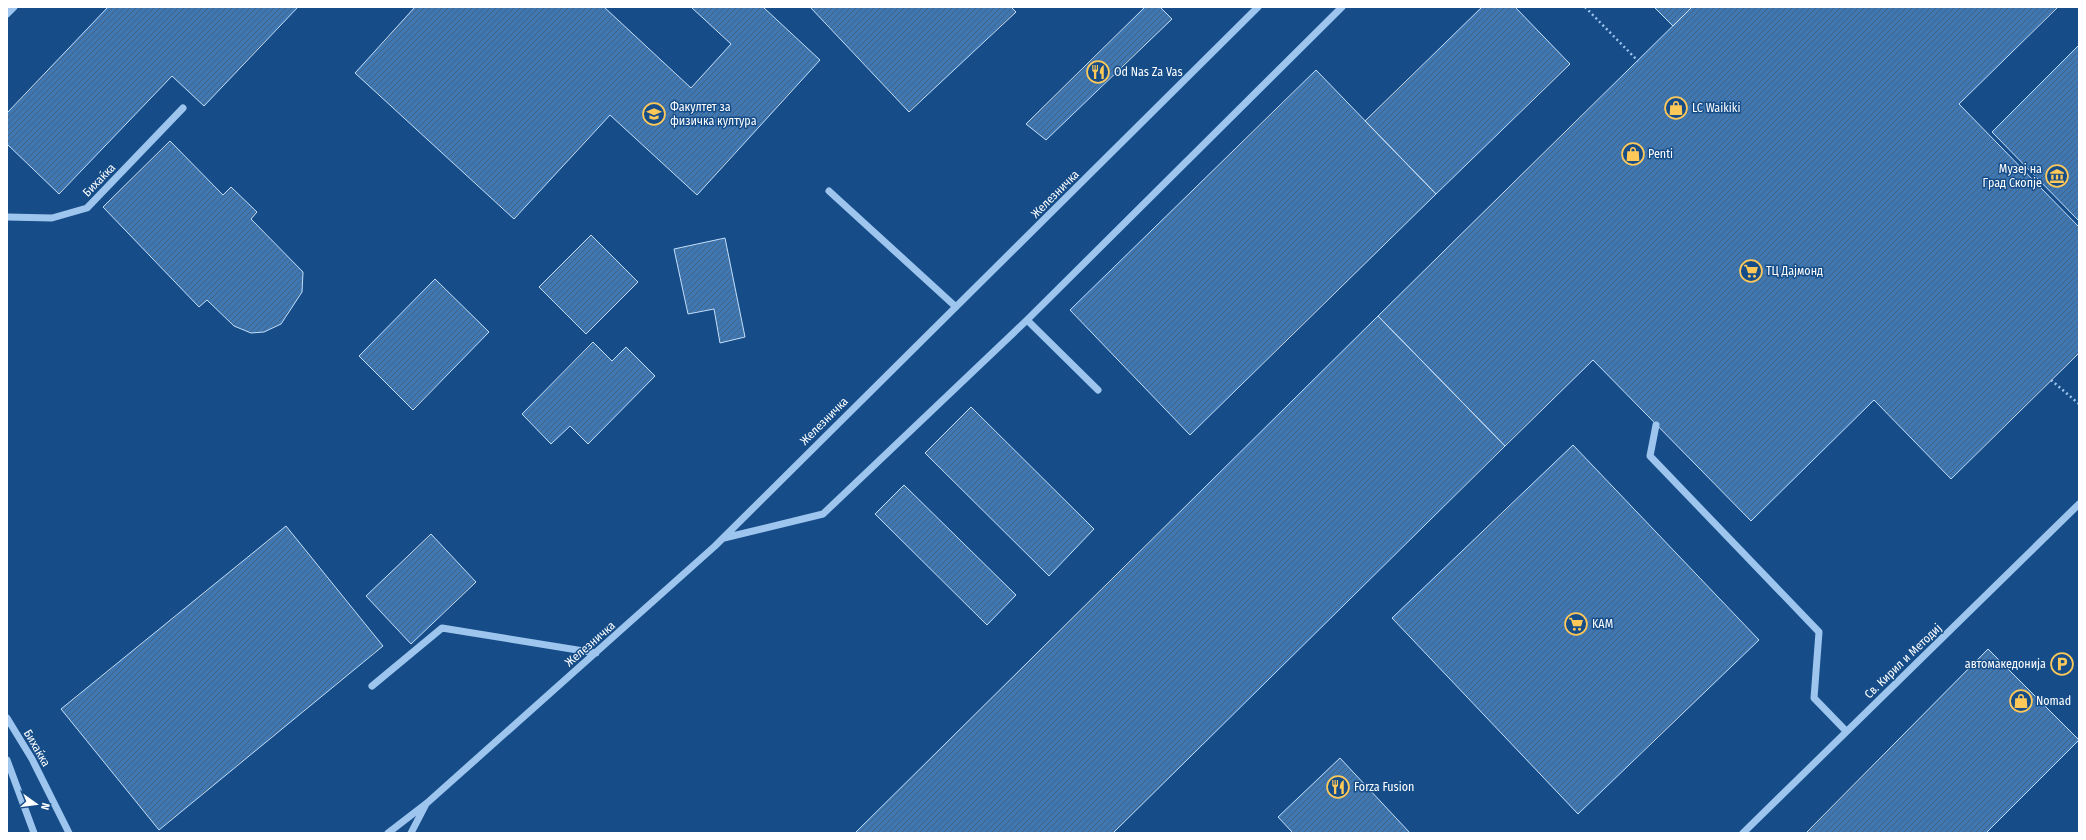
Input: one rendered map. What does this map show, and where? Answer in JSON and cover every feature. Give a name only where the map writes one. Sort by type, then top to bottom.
[{"type":"street","points":[[7,14],[14,7]]},
{"type":"street","name":"Железничка","points":[[388,833],[427,803],[724,538],[1258,7]]},
{"type":"street","points":[[724,538],[823,514],[1027,320],[1342,7]]},
{"type":"street","name":"Бихаќка","points":[[7,217],[52,218],[87,208],[183,108]]},
{"type":"street","points":[[829,191],[956,307]]},
{"type":"street","points":[[1027,320],[1098,390]]},
{"type":"street","points":[[1656,424],[1650,456],[1819,632],[1814,698],[1846,731]]},
{"type":"street","name":"Св. Кирил и Методиј","points":[[1743,833],[2079,504]]},
{"type":"street","points":[[372,686],[442,628],[596,653]]},
{"type":"street","name":"Бихаќка","points":[[7,718],[32,759],[69,833]]},
{"type":"street","points":[[7,760],[33,833]]},
{"type":"street","points":[[410,833],[427,803]]},
{"type":"path","points":[[1585,7],[1638,61]]},
{"type":"path","points":[[2051,380],[2079,404]]},
{"type":"building","points":[[108,7],[298,7],[204,106],[172,76],[59,194],[7,144],[7,113]]},
{"type":"building","points":[[415,7],[604,7],[691,88],[731,44],[691,7],[763,7],[820,60],[697,195],[610,115],[514,219],[355,73]]},
{"type":"building","points":[[810,7],[1011,7],[1016,12],[909,112]]},
{"type":"building","name":"Od Nas Za Vas","points":[[1145,7],[1160,7],[1172,19],[1046,140],[1026,124]]},
{"type":"building","points":[[1482,7],[1515,7],[1570,64],[1436,194],[1365,121]]},
{"type":"building","points":[[1654,7],[1692,7],[1673,26]]},
{"type":"building","name":"ТЦ Дајмонд","points":[[1692,7],[2058,7],[1959,104],[2079,227],[2079,353],[1951,479],[1874,400],[1751,521],[1593,360],[1505,446],[1378,316]]},
{"type":"building","name":"Музеј на Град Скопје","points":[[2079,45],[2079,221],[1992,132]]},
{"type":"building","points":[[1316,70],[1436,194],[1190,435],[1070,310]]},
{"type":"building","points":[[170,141],[223,195],[231,187],[257,212],[251,219],[303,272],[302,292],[281,324],[264,332],[251,333],[234,326],[207,300],[199,307],[103,207]]},
{"type":"building","points":[[591,235],[638,282],[586,334],[539,287]]},
{"type":"building","points":[[725,238],[745,337],[720,343],[714,309],[688,314],[674,249]]},
{"type":"building","points":[[435,279],[489,332],[413,410],[359,356]]},
{"type":"building","points":[[1378,316],[1505,446],[1113,833],[855,833]]},
{"type":"building","points":[[593,342],[612,361],[626,347],[655,376],[588,444],[570,426],[551,444],[522,414]]},
{"type":"building","points":[[971,407],[1094,529],[1049,576],[925,453]]},
{"type":"building","points":[[1573,445],[1759,640],[1578,814],[1392,618]]},
{"type":"building","points":[[904,485],[1016,595],[987,625],[875,514]]},
{"type":"building","points":[[286,526],[383,646],[159,830],[61,709]]},
{"type":"building","points":[[431,534],[476,582],[411,644],[366,596]]},
{"type":"building","points":[[1988,649],[2079,740],[1986,833],[1806,833]]},
{"type":"building","name":"Forza Fusion","points":[[1340,758],[1410,833],[1293,833],[1278,817]]},
{"type":"place","name":"Od Nas Za Vas","points":[[1098,72]]},
{"type":"place","name":"LC Waikiki","points":[[1676,108]]},
{"type":"place","name":"Факултет за физичка култура","points":[[654,114]]},
{"type":"place","name":"Penti","points":[[1633,154]]},
{"type":"place","name":"Музеј на Град Скопје","points":[[2057,176]]},
{"type":"place","name":"ТЦ Дајмонд","points":[[1751,271]]},
{"type":"place","name":"KAM","points":[[1576,624]]},
{"type":"place","name":"автомакедонија","points":[[2062,664]]},
{"type":"place","name":"Nomad","points":[[2021,701]]},
{"type":"place","name":"Forza Fusion","points":[[1338,787]]}]
